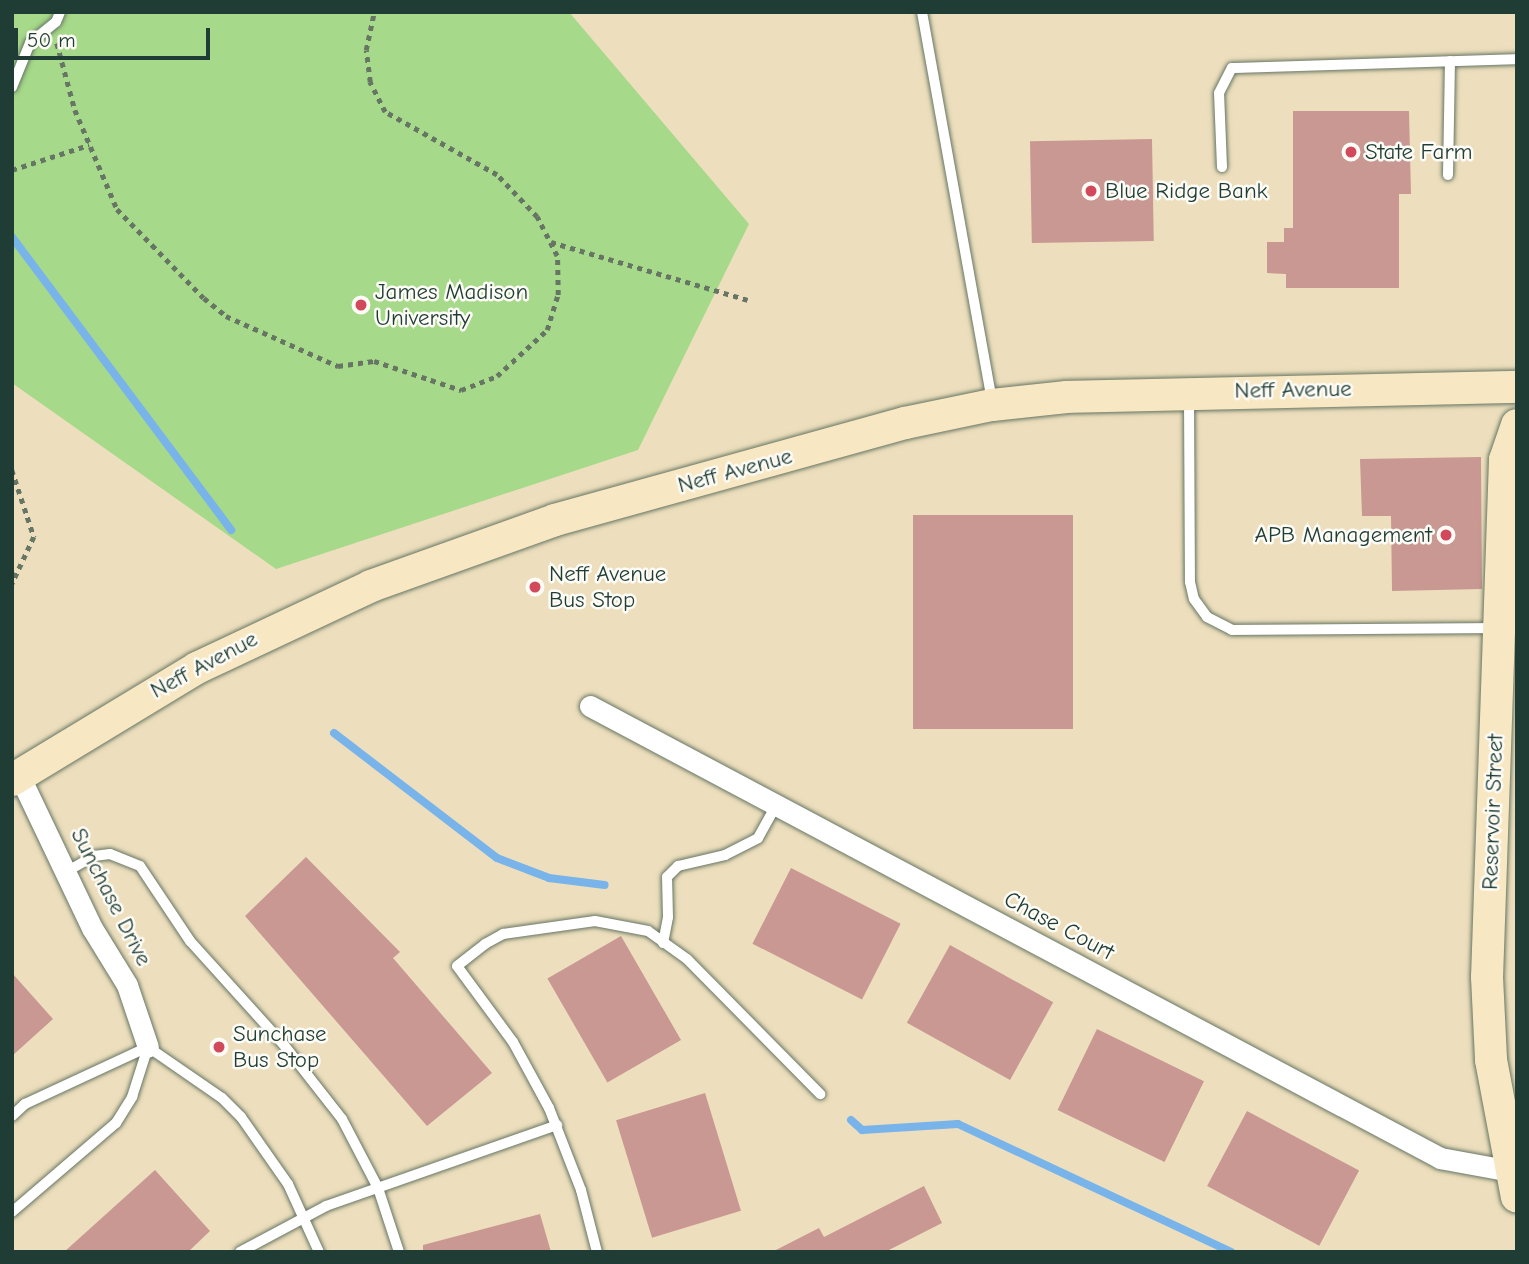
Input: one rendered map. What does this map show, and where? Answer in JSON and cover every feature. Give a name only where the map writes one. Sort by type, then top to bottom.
[{"type":"main road","name":"Neff Avenue","points":[[15,778],[137,701],[233,649],[432,562],[573,515],[905,424],[992,405],[1066,397],[1189,392],[1517,387]]},
{"type":"main road","name":"Reservoir Street","points":[[1514,1184],[1491,1060],[1487,978],[1505,460],[1517,425]]},
{"type":"street","name":"Chase Court","points":[[590,706],[1440,1158],[1514,1184]]},
{"type":"street","name":"Sunchase Drive","points":[[15,778],[127,985],[148,1046]]},
{"type":"lane","points":[[12,87],[30,43],[52,25],[61,12]]},
{"type":"lane","points":[[922,12],[992,405]]},
{"type":"lane","points":[[1222,167],[1219,93],[1232,68],[1517,59]]},
{"type":"lane","points":[[1448,175],[1450,61]]},
{"type":"lane","points":[[1189,392],[1190,582],[1194,600],[1207,617],[1232,630],[1500,628]]},
{"type":"lane","points":[[663,943],[668,917],[667,877],[678,866],[725,855],[758,838],[776,805]]},
{"type":"lane","points":[[66,872],[94,856],[110,854],[140,866],[190,941],[321,1090],[348,1128],[378,1188],[399,1252]]},
{"type":"lane","points":[[597,1252],[581,1190],[557,1125],[513,1042],[457,966],[503,934],[595,920],[634,926],[687,959],[820,1094]]},
{"type":"lane","points":[[12,1116],[25,1104],[148,1046]]},
{"type":"lane","points":[[12,1212],[116,1124],[132,1097],[148,1046]]},
{"type":"lane","points":[[148,1046],[222,1098],[241,1117],[272,1158],[304,1216],[319,1252]]},
{"type":"lane","points":[[240,1252],[304,1216],[557,1125]]},
{"type":"path","points":[[52,25],[89,145],[117,209],[204,298],[226,316],[338,366],[374,361],[461,390],[497,376],[547,330],[558,295],[556,256],[537,217],[497,175],[385,112],[370,82],[366,50],[374,12]]},
{"type":"path","points":[[12,170],[89,145]]},
{"type":"path","points":[[550,242],[748,300]]},
{"type":"path","points":[[12,470],[34,537],[12,584]]},
{"type":"green space","name":"James Madison University","points":[[12,12],[569,12],[749,224],[638,450],[276,569],[12,383]]},
{"type":"building","points":[[1293,111],[1409,111],[1411,194],[1399,194],[1399,288],[1286,288],[1286,274],[1267,273],[1267,242],[1284,242],[1284,228],[1293,228]]},
{"type":"building","name":"Blue Ridge Bank","points":[[1152,139],[1154,241],[1032,243],[1030,141]]},
{"type":"building","name":"APB Management","points":[[1481,457],[1482,589],[1392,591],[1391,516],[1362,516],[1360,459]]},
{"type":"building","points":[[913,515],[1073,515],[1073,729],[913,729]]},
{"type":"building","points":[[306,857],[400,952],[393,958],[492,1073],[427,1126],[245,916]]},
{"type":"building","points":[[791,868],[901,924],[862,1000],[752,944]]},
{"type":"building","points":[[621,936],[681,1040],[607,1082],[547,979]]},
{"type":"building","points":[[950,945],[1053,1002],[1010,1080],[907,1023]]},
{"type":"building","points":[[12,973],[53,1019],[12,1056]]},
{"type":"building","points":[[1097,1029],[1204,1081],[1165,1162],[1058,1110]]},
{"type":"building","points":[[705,1093],[741,1211],[652,1238],[616,1120]]},
{"type":"building","points":[[1247,1111],[1359,1171],[1319,1246],[1207,1186]]},
{"type":"building","points":[[155,1170],[210,1231],[188,1252],[64,1252]]},
{"type":"building","points":[[924,1186],[942,1223],[885,1252],[772,1252],[819,1228],[824,1237]]},
{"type":"building","points":[[540,1214],[551,1252],[423,1252],[423,1245]]},
{"type":"waterway","points":[[12,237],[231,530]]},
{"type":"waterway","points":[[334,733],[497,858],[549,878],[605,885]]},
{"type":"waterway","points":[[851,1120],[862,1130],[958,1124],[1231,1252]]},
{"type":"place","name":"State Farm","points":[[1351,152]]},
{"type":"place","name":"Blue Ridge Bank","points":[[1091,191]]},
{"type":"place","name":"James Madison University","points":[[361,305]]},
{"type":"place","name":"APB Management","points":[[1446,535]]},
{"type":"place","name":"Neff Avenue Bus Stop","points":[[535,587]]},
{"type":"place","name":"Sunchase Bus Stop","points":[[219,1047]]}]
